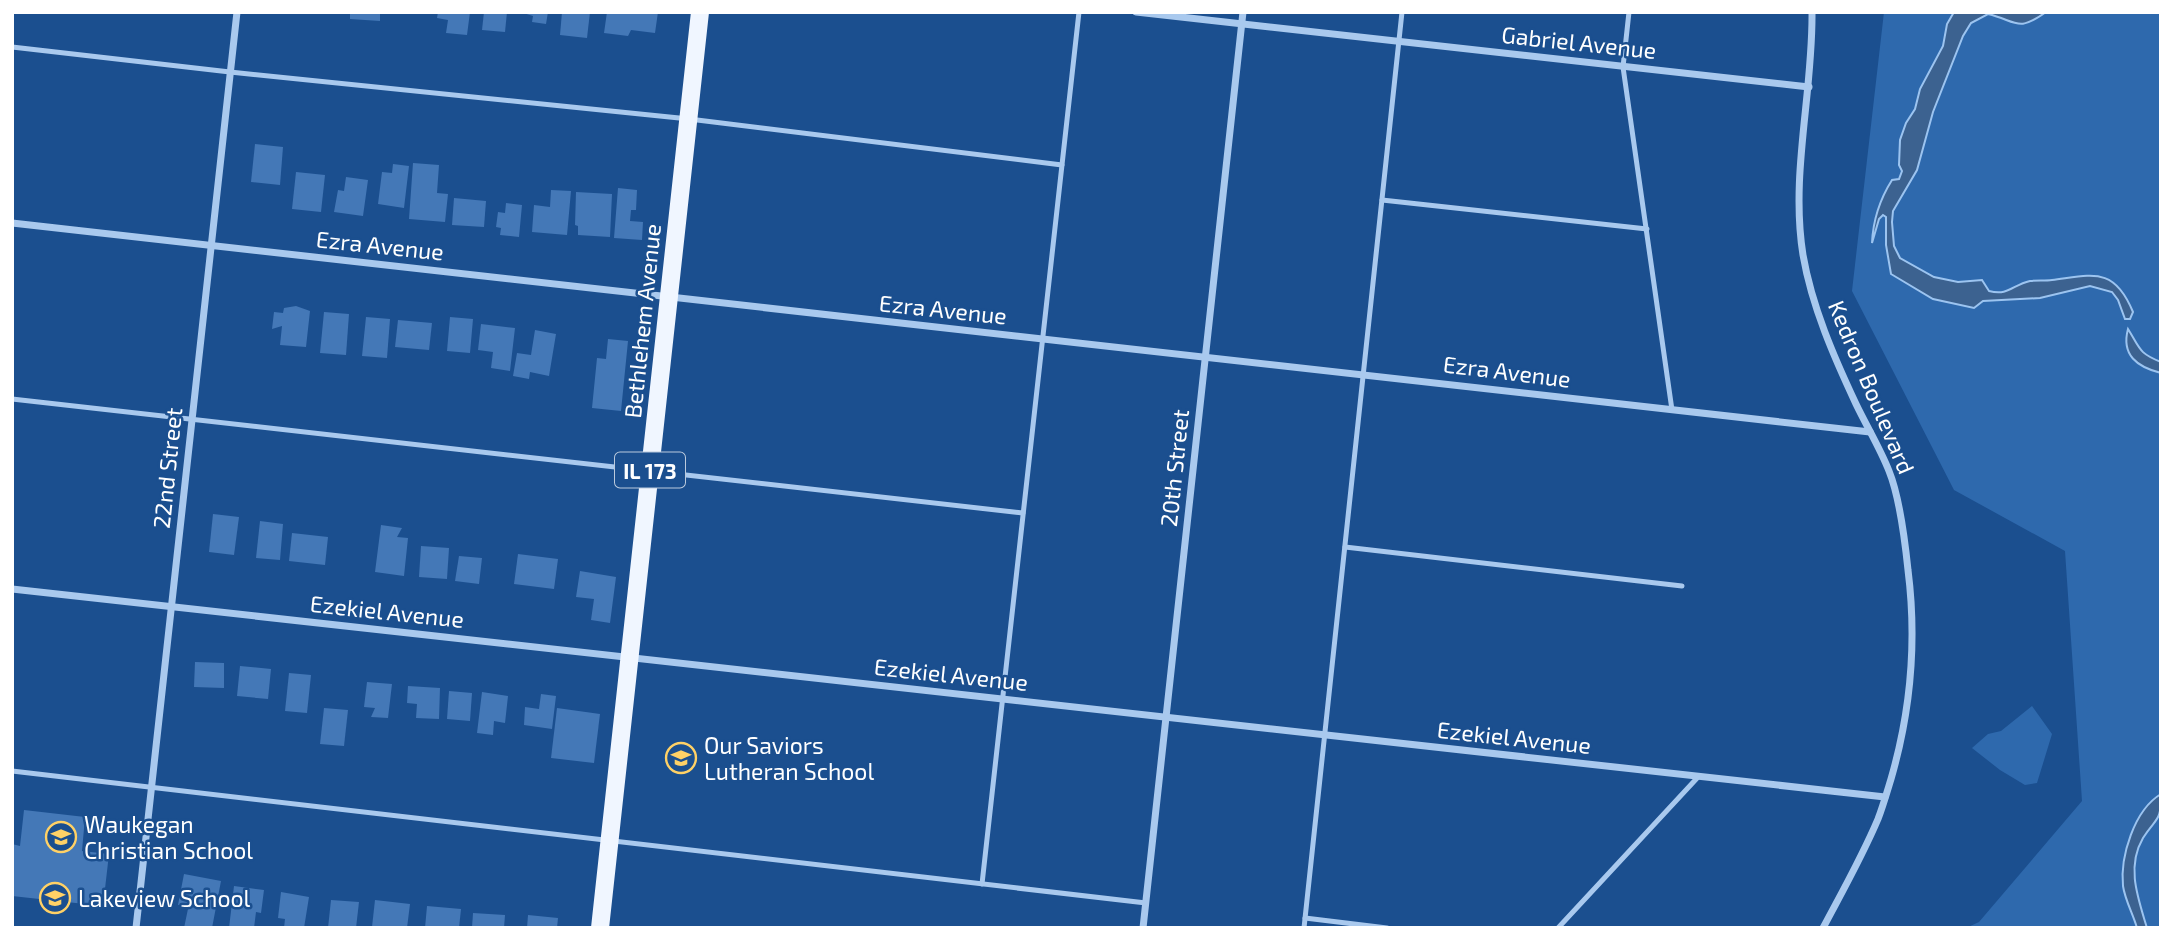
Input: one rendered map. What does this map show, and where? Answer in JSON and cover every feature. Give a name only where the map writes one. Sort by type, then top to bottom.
[{"type":"main road","name":"Bethlehem Avenue","points":[[600,928],[700,12]]},
{"type":"street","name":"22nd Street","points":[[136,928],[237,12]]},
{"type":"street","name":"Gabriel Avenue","points":[[1136,12],[1809,87]]},
{"type":"street","name":"20th Street","points":[[1143,928],[1243,12]]},
{"type":"street","name":"Kedron Boulevard","points":[[1812,12],[1813,49],[1799,185],[1803,256],[1818,315],[1890,473],[1905,544],[1913,613],[1912,680],[1901,744],[1879,817],[1823,928]]},
{"type":"street","name":"Ezra Avenue","points":[[12,223],[1870,432]]},
{"type":"street","name":"Ezekiel Avenue","points":[[12,589],[1885,797]]},
{"type":"lane","points":[[982,884],[1079,12]]},
{"type":"lane","points":[[1304,928],[1402,12]]},
{"type":"lane","points":[[1629,12],[1623,67],[1672,410]]},
{"type":"lane","points":[[12,47],[230,72],[689,118],[1062,165]]},
{"type":"lane","points":[[1382,200],[1647,229]]},
{"type":"lane","points":[[12,399],[1023,513]]},
{"type":"lane","points":[[1345,547],[1682,586]]},
{"type":"lane","points":[[12,771],[1146,903]]},
{"type":"lane","points":[[1558,928],[1699,776]]},
{"type":"lane","points":[[1305,918],[1387,928]]},
{"type":"shaded area","points":[[1884,12],[2161,12],[2161,928],[1966,928],[1979,922],[2082,801],[2065,551],[1954,490],[1852,291]]},
{"type":"shaded area","points":[[1954,12],[2046,12],[2023,24],[1988,14],[1971,23],[1963,36],[1933,112],[1917,170],[1893,211],[1894,246],[1900,258],[1934,277],[1958,282],[1982,280],[1989,291],[1996,292],[2006,291],[2030,281],[2079,276],[2101,277],[2110,280],[2126,297],[2133,312],[2130,319],[2125,319],[2112,292],[2090,286],[2040,298],[1983,301],[1974,308],[1933,299],[1891,274],[1886,245],[1886,217],[1883,215],[1879,219],[1872,243],[1881,202],[1892,180],[1899,179],[1902,171],[1899,165],[1900,140],[1906,123],[1915,109],[1920,89],[1943,46],[1947,24]]},
{"type":"shaded area","points":[[2128,329],[2144,353],[2161,362],[2161,373],[2138,363],[2129,353],[2126,338]]},
{"type":"shaded area","points":[[2032,706],[2052,734],[2037,783],[2025,785],[1972,748],[1988,734],[2001,731]]},
{"type":"shaded area","points":[[2161,794],[2159,815],[2143,838],[2135,860],[2135,883],[2147,928],[2137,928],[2123,886],[2124,862],[2136,822],[2151,801]]},
{"type":"building","points":[[350,12],[380,12],[380,21],[350,19]]},
{"type":"building","points":[[438,12],[470,12],[467,35],[446,33],[448,20],[437,18]]},
{"type":"building","points":[[484,12],[507,12],[505,32],[482,30]]},
{"type":"building","points":[[520,12],[548,12],[546,24],[532,22],[533,16]]},
{"type":"building","points":[[562,12],[590,12],[587,38],[560,35]]},
{"type":"building","points":[[607,12],[658,12],[655,33],[631,30],[628,36],[604,33]]},
{"type":"building","points":[[255,144],[283,147],[280,185],[251,182]]},
{"type":"building","points":[[413,163],[439,165],[437,193],[448,194],[445,222],[409,219]]},
{"type":"building","points":[[393,164],[409,166],[404,208],[378,204],[382,172],[392,173]]},
{"type":"building","points":[[296,172],[325,175],[321,212],[292,209]]},
{"type":"building","points":[[346,177],[368,180],[363,216],[334,212],[338,190],[344,191]]},
{"type":"building","points":[[618,188],[637,190],[636,210],[631,210],[630,221],[643,222],[642,240],[614,238]]},
{"type":"building","points":[[551,190],[571,191],[567,235],[532,232],[534,205],[550,207]]},
{"type":"building","points":[[576,192],[612,194],[610,237],[578,235],[578,226],[575,225]]},
{"type":"building","points":[[454,198],[486,201],[484,227],[452,225]]},
{"type":"building","points":[[506,203],[522,205],[519,237],[500,235],[501,228],[496,227],[498,212],[505,213]]},
{"type":"building","points":[[296,306],[310,311],[306,347],[280,345],[282,326],[272,329],[274,312],[283,313],[284,308]]},
{"type":"building","points":[[324,312],[349,314],[346,355],[320,353]]},
{"type":"building","points":[[366,317],[390,319],[387,358],[362,356]]},
{"type":"building","points":[[450,317],[473,319],[470,353],[447,351]]},
{"type":"building","points":[[398,320],[432,323],[429,350],[395,347]]},
{"type":"building","points":[[481,324],[515,328],[510,371],[491,368],[493,352],[478,350]]},
{"type":"building","points":[[535,330],[556,334],[549,376],[530,372],[529,379],[513,376],[517,353],[531,355]]},
{"type":"building","points":[[608,339],[628,341],[621,411],[592,408],[597,358],[606,359]]},
{"type":"building","points":[[213,514],[239,517],[234,555],[209,552]]},
{"type":"building","points":[[260,521],[283,524],[280,560],[256,558]]},
{"type":"building","points":[[381,525],[402,528],[397,537],[408,538],[404,576],[375,572]]},
{"type":"building","points":[[292,533],[328,537],[325,565],[289,561]]},
{"type":"building","points":[[421,546],[449,548],[447,579],[419,577]]},
{"type":"building","points":[[518,554],[558,559],[554,589],[514,584]]},
{"type":"building","points":[[459,556],[482,558],[479,584],[455,581]]},
{"type":"building","points":[[580,571],[616,577],[610,623],[591,620],[594,599],[576,597]]},
{"type":"building","points":[[195,662],[224,663],[224,688],[194,687]]},
{"type":"building","points":[[240,666],[271,669],[268,699],[237,696]]},
{"type":"building","points":[[289,673],[311,675],[307,713],[285,711]]},
{"type":"building","points":[[367,682],[392,684],[388,718],[371,717],[375,708],[364,707]]},
{"type":"building","points":[[408,686],[440,688],[439,719],[416,718],[417,704],[407,703]]},
{"type":"building","points":[[449,691],[472,693],[470,721],[447,719]]},
{"type":"building","points":[[482,692],[508,696],[505,723],[494,721],[493,735],[477,733]]},
{"type":"building","points":[[541,694],[556,696],[552,729],[524,725],[525,707],[539,709]]},
{"type":"building","points":[[324,708],[348,710],[344,746],[320,744]]},
{"type":"building","points":[[557,708],[600,714],[594,763],[551,758]]},
{"type":"building","points":[[24,810],[85,817],[82,851],[109,854],[103,906],[12,896],[12,844],[20,846]]},
{"type":"building","points":[[184,874],[221,881],[212,928],[184,928],[189,904],[178,905]]},
{"type":"building","points":[[234,886],[264,890],[261,913],[256,912],[254,928],[229,928]]},
{"type":"building","points":[[281,892],[309,897],[304,928],[284,928],[285,919],[278,918]]},
{"type":"building","points":[[331,900],[359,902],[356,928],[328,928]]},
{"type":"building","points":[[375,900],[410,904],[407,928],[372,927]]},
{"type":"building","points":[[427,906],[461,909],[459,928],[425,928]]},
{"type":"building","points":[[473,913],[505,915],[504,928],[472,928]]},
{"type":"building","points":[[528,915],[558,918],[557,928],[527,928]]},
{"type":"place","name":"Our Saviors Lutheran School","points":[[681,758]]},
{"type":"place","name":"Waukegan Christian School","points":[[61,837]]},
{"type":"place","name":"Lakeview School","points":[[55,898]]}]
